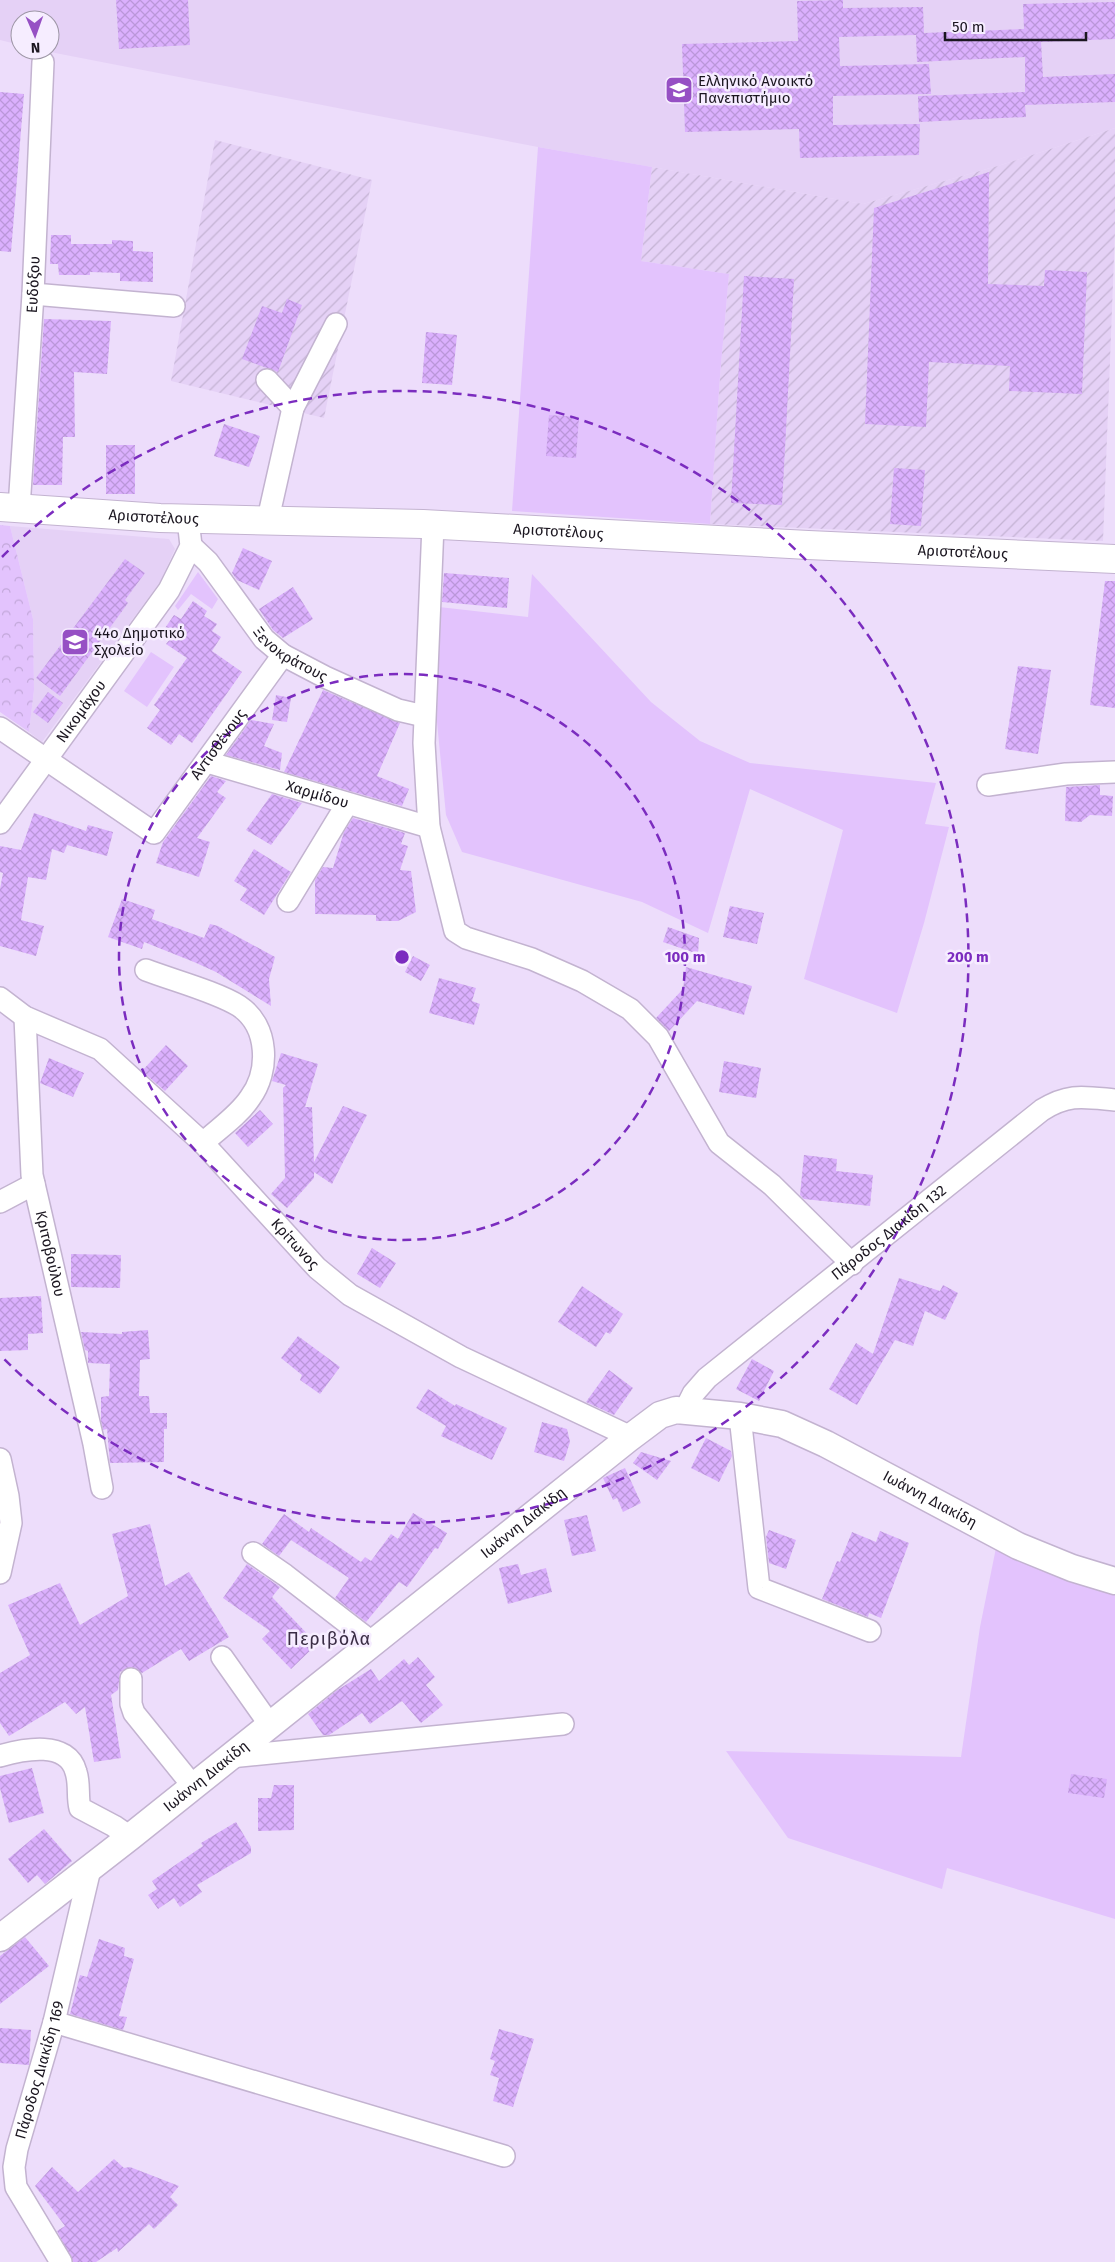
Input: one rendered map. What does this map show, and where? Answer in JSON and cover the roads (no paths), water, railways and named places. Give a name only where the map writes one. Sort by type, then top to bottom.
[{"type":"main road","name":"Αριστοτέλους","points":[[9,508],[188,518],[432,525],[818,546],[1115,559]]},
{"type":"street","name":"Ευδόξου","points":[[9,508],[33,294],[43,62]]},
{"type":"street","points":[[33,294],[174,306]]},
{"type":"street","points":[[268,519],[292,408],[336,324]]},
{"type":"street","points":[[266,380],[292,408]]},
{"type":"street","points":[[188,518],[191,546]]},
{"type":"street","points":[[432,525],[424,716],[429,827],[455,931],[466,938],[532,959],[582,981],[630,1009],[658,1037],[719,1143],[772,1184],[852,1264]]},
{"type":"street","name":"Ξενοκράτους","points":[[191,546],[208,562],[264,639],[283,655],[398,710],[424,716]]},
{"type":"street","name":"Νικομάχου","points":[[0,822],[153,614],[169,590],[191,546]]},
{"type":"street","name":"Αντισθένους","points":[[47,760],[154,833],[283,655]]},
{"type":"street","points":[[0,728],[47,760]]},
{"type":"street","name":"Χαρμίδου","points":[[207,762],[429,827]]},
{"type":"street","points":[[988,785],[1066,774],[1115,772]]},
{"type":"street","points":[[288,901],[346,804]]},
{"type":"street","points":[[146,970],[238,1006],[253,1020],[261,1033],[262,1067],[256,1088],[239,1111],[203,1143]]},
{"type":"street","name":"Κρίτωνος","points":[[0,998],[25,1017],[97,1046],[203,1143],[317,1268],[350,1295],[461,1357],[630,1437]]},
{"type":"street","name":"Κριτοβούλου","points":[[25,1017],[30,1144],[34,1184],[94,1444],[102,1488]]},
{"type":"street","name":"Πάροδος Διακίδη 132","points":[[685,1410],[693,1394],[707,1378],[852,1264],[1014,1132],[1056,1101],[1079,1096],[1115,1100]]},
{"type":"street","points":[[0,1202],[34,1184]]},
{"type":"street","name":"Ιωάννη Διακίδη","points":[[0,1938],[130,1838],[630,1437],[660,1415],[676,1410],[685,1410],[740,1416],[782,1424],[799,1430],[1018,1546],[1072,1568],[1115,1581]]},
{"type":"street","points":[[740,1416],[758,1588],[870,1631]]},
{"type":"street","points":[[0,1460],[8,1496],[11,1523],[0,1573]]},
{"type":"street","points":[[253,1554],[286,1575],[373,1643]]},
{"type":"street","points":[[222,1657],[270,1725]]},
{"type":"street","points":[[131,1679],[131,1704],[134,1713],[193,1786]]},
{"type":"street","points":[[230,1757],[563,1724]]},
{"type":"street","points":[[0,1756],[38,1749],[54,1752],[69,1758],[77,1774],[80,1808],[114,1826],[130,1838]]},
{"type":"street","name":"Πάροδος Διακίδη 169","points":[[61,2262],[16,2186],[14,2167],[17,2149],[54,2022],[90,1869]]},
{"type":"street","points":[[54,2022],[504,2156]]},
{"type":"place","name":"Ελληνικό Ανοικτό Πανεπιστήμιο","points":[[679,90]]},
{"type":"place","name":"44ο Δημοτικό Σχολείο","points":[[75,642]]},
{"type":"district","name":"Περιβόλα","points":[[329,1639]]}]
